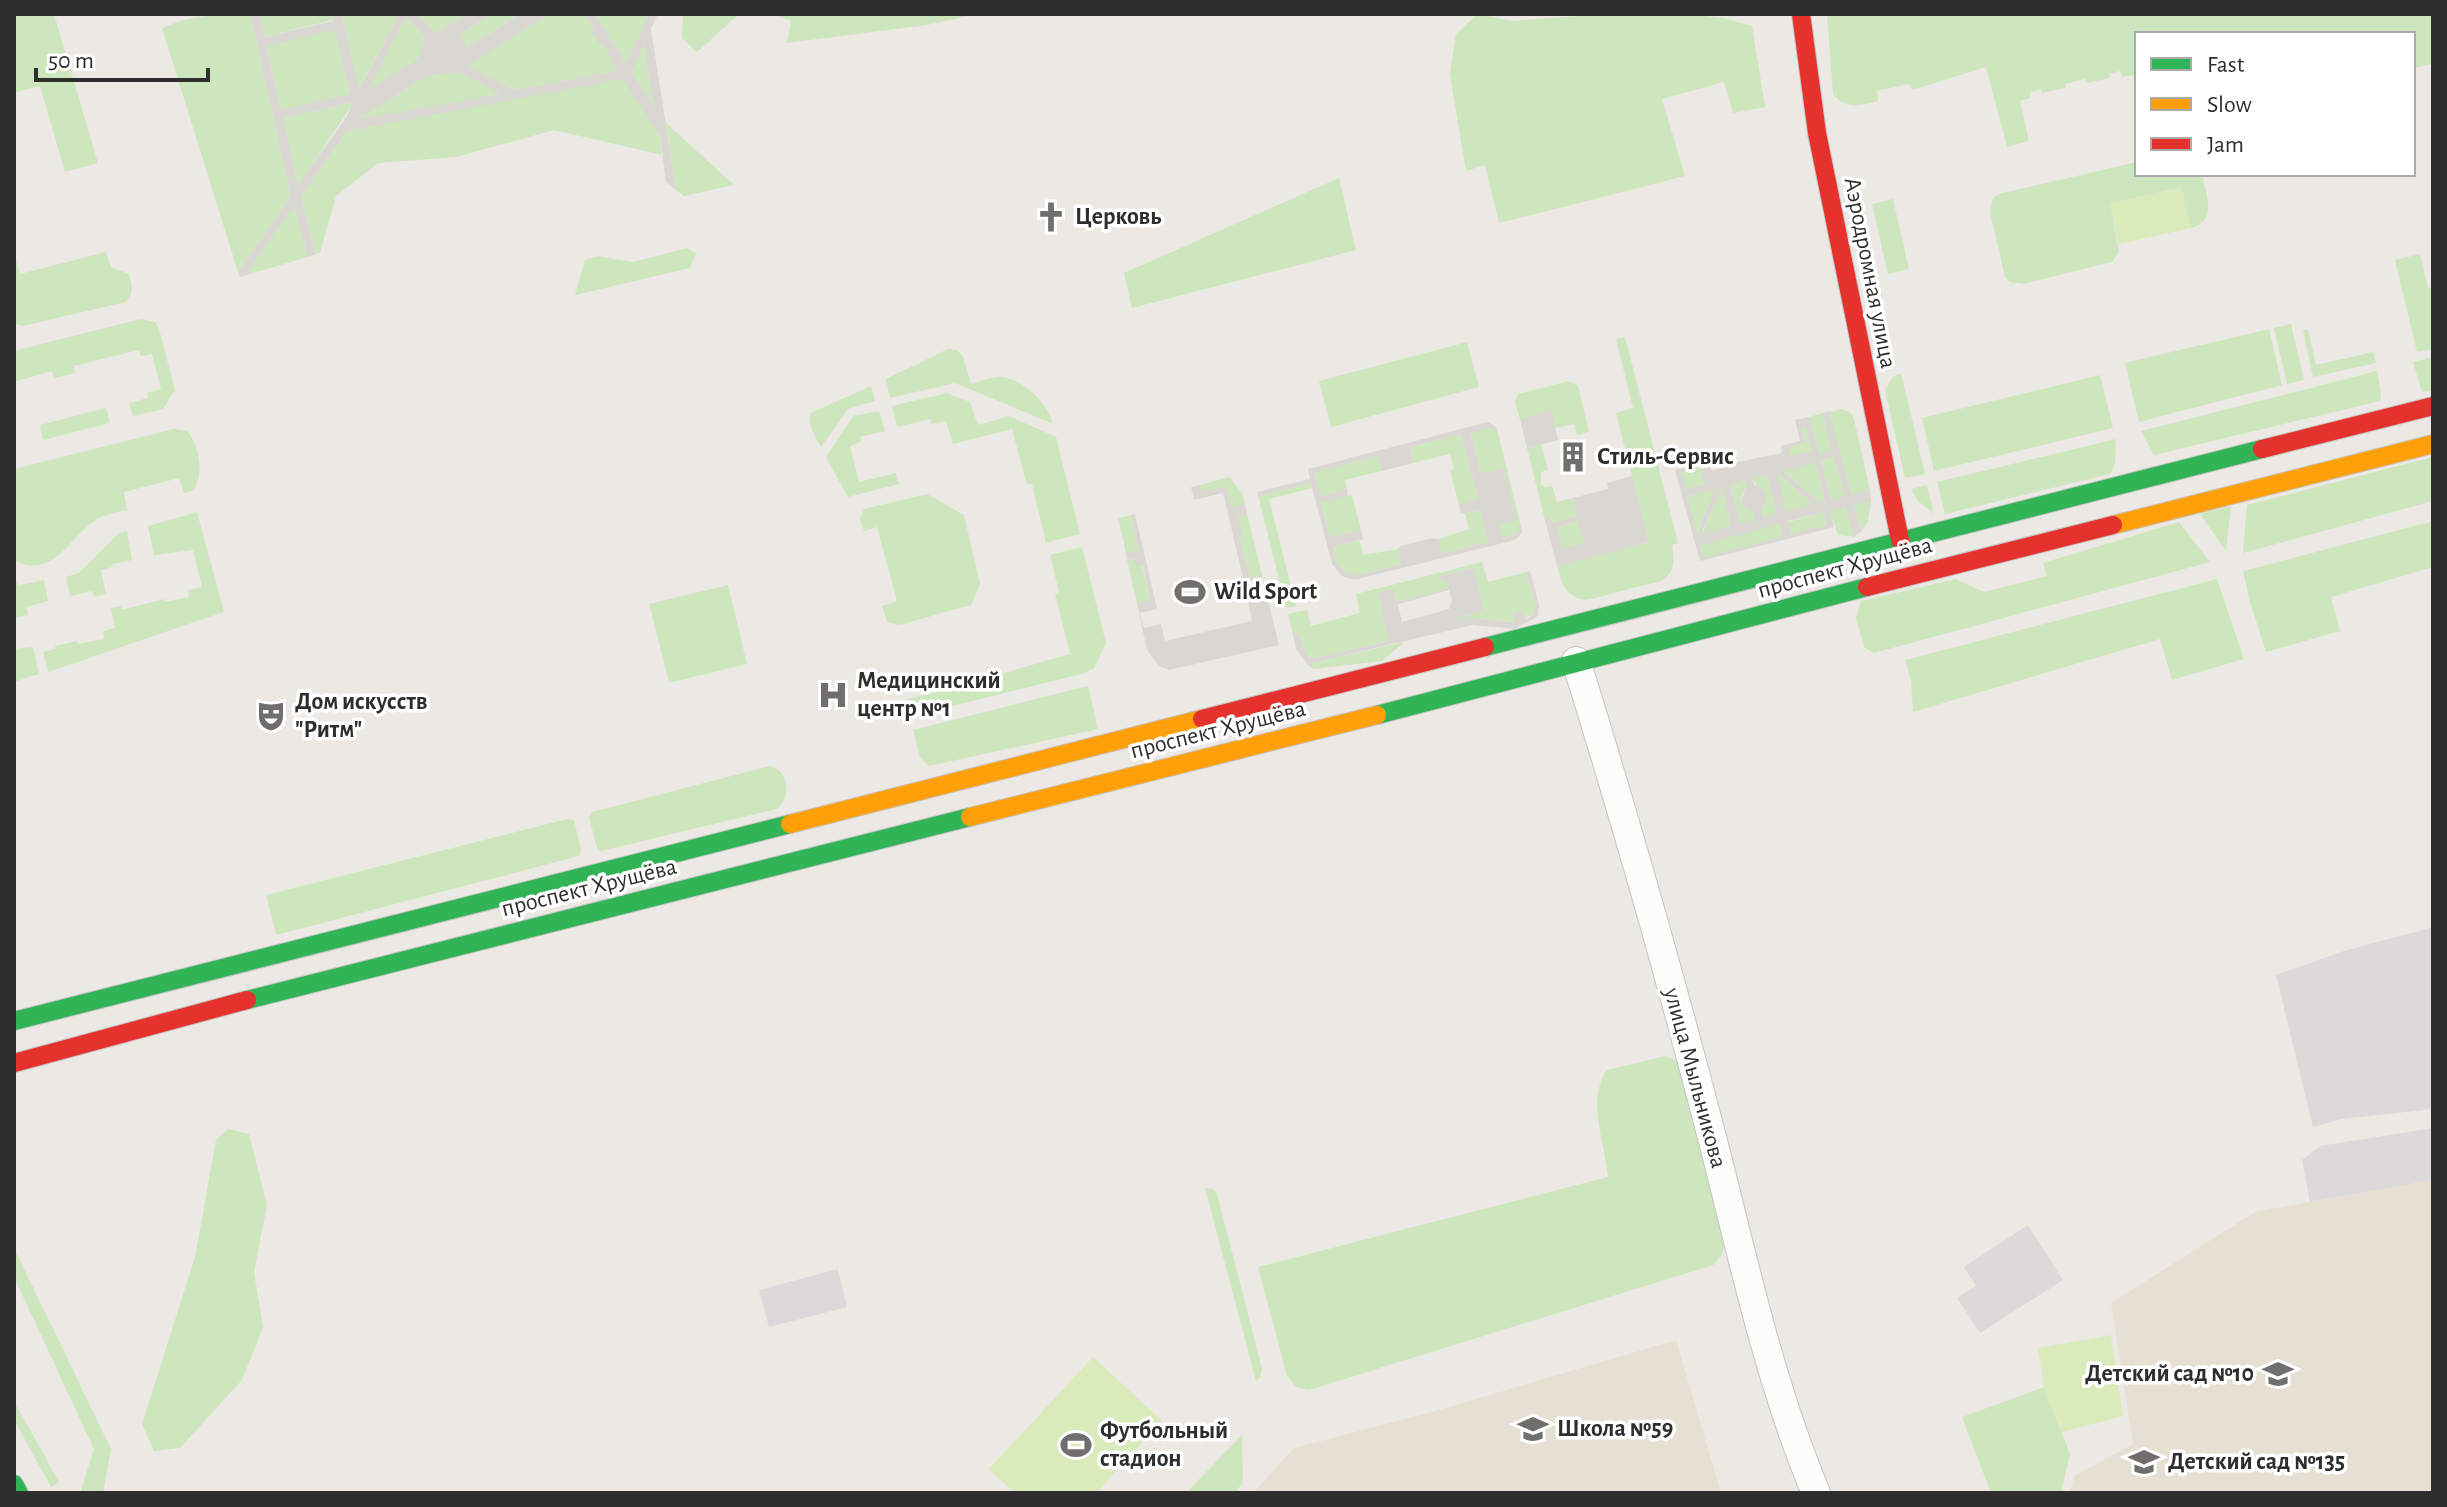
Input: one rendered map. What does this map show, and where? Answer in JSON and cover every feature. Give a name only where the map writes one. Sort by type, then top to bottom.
[{"type":"main road","name":"Аэродромная улица","points":[[1801,14],[1817,133],[1900,540]]},
{"type":"main road","name":"проспект Хрущёва","points":[[14,1021],[2433,406]]},
{"type":"main road","name":"проспект Хрущёва","points":[[14,1063],[298,986],[1180,765],[1576,661],[2433,444]]},
{"type":"main road","points":[[1563,627],[1576,661]]},
{"type":"main road","points":[[14,1484],[19,1493]]},
{"type":"street","name":"улица Мыльникова","points":[[1576,661],[1622,809],[1779,1395],[1816,1493]]},
{"type":"shaded area","points":[[250,14],[260,14],[265,37],[333,21],[332,14],[342,14],[359,89],[399,14],[417,14],[436,33],[466,14],[492,14],[460,34],[468,47],[521,14],[549,14],[468,66],[515,90],[618,71],[602,43],[599,44],[591,32],[594,30],[584,14],[595,14],[626,63],[649,14],[658,14],[651,29],[676,190],[666,182],[660,136],[622,79],[347,131],[301,197],[316,254],[308,257],[294,206],[249,270],[250,274],[240,277],[238,272],[291,196]],"holes":[[[406,17],[425,38],[418,59],[369,89]],[[335,30],[350,94],[281,110],[266,46]],[[644,43],[653,106],[632,72]],[[458,72],[501,94],[357,120],[427,76]],[[353,102],[347,116],[298,185],[283,118]]]},
{"type":"shaded area","points":[[1551,410],[1558,440],[1527,448],[1520,419]]},
{"type":"shaded area","points":[[1829,411],[1851,494],[1870,490],[1871,501],[1854,506],[1861,532],[1854,537],[1846,507],[1830,512],[1834,527],[1700,561],[1675,470],[1700,464],[1701,469],[1710,467],[1712,471],[1733,463],[1782,453],[1781,446],[1800,441],[1795,420],[1809,417],[1819,454],[1832,451],[1823,413]],"holes":[[[1805,426],[1812,451],[1791,456],[1789,447],[1805,442],[1801,427]],[[1834,457],[1845,496],[1831,500],[1821,461]],[[1815,462],[1825,501],[1820,503],[1783,472]],[[1700,467],[1704,485],[1685,489],[1681,472]],[[1777,473],[1813,504],[1786,511]],[[1767,475],[1777,514],[1763,517],[1761,509],[1766,496],[1761,488],[1754,485],[1753,478]],[[1745,480],[1747,487],[1741,500],[1746,508],[1753,511],[1755,520],[1740,523],[1730,485]],[[1722,488],[1731,526],[1702,532]],[[1715,489],[1697,533],[1687,496]],[[1824,512],[1827,525],[1791,534],[1788,521]],[[1780,524],[1782,537],[1703,557],[1700,545]]]},
{"type":"shaded area","points":[[1488,422],[1496,427],[1498,433],[1491,427],[1471,433],[1481,474],[1504,468],[1517,520],[1499,525],[1503,539],[1518,533],[1520,522],[1522,533],[1515,540],[1350,579],[1342,576],[1332,564],[1311,483],[1258,496],[1257,492],[1310,479],[1308,469]],"holes":[[[1461,434],[1478,499],[1459,505],[1461,514],[1480,510],[1488,542],[1442,554],[1438,539],[1432,538],[1397,549],[1401,564],[1358,575],[1345,572],[1336,561],[1333,547],[1363,539],[1361,530],[1330,537],[1321,503],[1348,496],[1347,489],[1320,496],[1314,473],[1378,456],[1382,471],[1414,463],[1410,447]]]},
{"type":"shaded area","points":[[1632,476],[1649,542],[1557,566],[1544,516],[1555,522],[1577,516],[1573,498],[1608,489],[1607,483]],"holes":[[[1578,521],[1584,543],[1562,548],[1557,527]]]},
{"type":"shaded area","points":[[1200,485],[1201,492],[1226,487],[1232,508],[1245,505],[1247,514],[1238,517],[1242,535],[1239,536],[1250,578],[1262,575],[1279,645],[1169,670],[1159,666],[1147,650],[1137,604],[1150,600],[1143,565],[1136,565],[1134,558],[1127,560],[1126,553],[1139,550],[1131,515],[1135,514],[1157,609],[1140,613],[1144,628],[1161,624],[1165,641],[1252,621],[1248,600],[1257,597],[1253,580],[1244,582],[1223,493],[1194,500],[1191,487]]},
{"type":"shaded area","points":[[1474,568],[1484,611],[1457,617],[1458,620],[1515,622],[1514,614],[1523,611],[1526,620],[1534,614],[1536,605],[1526,572],[1530,571],[1539,605],[1538,616],[1515,629],[1473,625],[1307,664],[1296,649],[1293,635],[1299,633],[1306,653],[1312,659],[1389,641],[1378,593],[1393,589],[1397,602],[1449,588],[1448,583],[1437,577]],"holes":[[[1449,590],[1452,600],[1449,609],[1402,622],[1398,604]]]},
{"type":"shaded area","points":[[2433,927],[2433,1109],[2342,1119],[2313,1127],[2276,975],[2344,951]]},
{"type":"shaded area","points":[[2433,1128],[2433,1180],[2310,1202],[2302,1160],[2320,1146]]},
{"type":"shaded area","name":"Детский сад №10","points":[[2433,1180],[2433,1493],[2070,1493],[2074,1476],[2133,1444],[2111,1303],[2255,1212]]},
{"type":"shaded area","points":[[2028,1225],[2063,1280],[1980,1333],[1957,1298],[1976,1286],[1964,1267]]},
{"type":"shaded area","points":[[838,1269],[847,1307],[769,1327],[759,1290]]},
{"type":"shaded area","name":"Школа №59","points":[[1676,1340],[1721,1493],[1253,1493],[1294,1448],[1435,1411]]},
{"type":"green space","points":[[14,14],[54,14],[98,163],[65,172],[40,86],[14,93]]},
{"type":"green space","points":[[216,14],[250,14],[291,196],[238,272],[162,28],[183,20]]},
{"type":"green space","points":[[260,14],[332,14],[333,20],[264,37]]},
{"type":"green space","points":[[342,14],[399,14],[358,90]]},
{"type":"green space","points":[[417,14],[466,14],[436,33]]},
{"type":"green space","points":[[492,14],[521,14],[468,47],[460,34]]},
{"type":"green space","points":[[549,14],[584,14],[619,71],[515,90],[467,66]]},
{"type":"green space","points":[[595,14],[649,14],[626,63]]},
{"type":"green space","points":[[683,14],[739,14],[697,52],[682,38]]},
{"type":"green space","points":[[773,14],[969,14],[927,25],[787,43],[791,21]]},
{"type":"green space","points":[[1478,14],[1512,21],[1593,15],[1687,14],[1723,18],[1752,26],[1765,107],[1733,113],[1724,82],[1662,99],[1685,176],[1499,223],[1485,165],[1466,171],[1450,74],[1456,34]]},
{"type":"green space","points":[[1827,14],[2433,14],[2433,64],[2415,68],[2415,32],[2135,32],[2135,84],[2133,75],[2122,77],[2120,71],[2109,74],[2110,78],[2087,83],[2085,79],[2065,84],[2065,88],[2030,92],[2030,98],[2020,101],[2029,141],[2007,147],[1986,67],[1912,90],[1909,84],[1877,91],[1878,101],[1865,104],[1848,105],[1833,94]]},
{"type":"green space","points":[[406,17],[425,38],[418,60],[368,90]]},
{"type":"green space","points":[[335,29],[350,95],[281,111],[266,45]]},
{"type":"green space","points":[[644,41],[654,108],[632,72]]},
{"type":"green space","points":[[458,72],[502,94],[355,121],[427,76]]},
{"type":"green space","points":[[623,78],[660,136],[662,155],[554,130],[456,157],[378,163],[336,196],[320,253],[316,254],[301,197],[347,131]]},
{"type":"green space","points":[[354,102],[298,186],[283,118]]},
{"type":"green space","points":[[666,123],[734,185],[684,196],[676,190]]},
{"type":"green space","points":[[2135,162],[2135,176],[2202,176],[2208,206],[2205,220],[2191,228],[2181,187],[2110,204],[2119,251],[2112,262],[2023,284],[2010,282],[2005,277],[1990,212],[1993,199],[1998,194]]},
{"type":"green space","points":[[1339,178],[1356,250],[1132,308],[1124,273]]},
{"type":"green space","points":[[2182,187],[2191,228],[2119,244],[2110,204]]},
{"type":"green space","points":[[1893,199],[1909,269],[1888,274],[1872,204]]},
{"type":"green space","points":[[1862,201],[1882,296],[1875,297],[1864,291],[1850,208]]},
{"type":"green space","points":[[294,205],[308,257],[250,274],[249,270]]},
{"type":"green space","points":[[687,248],[696,254],[690,268],[575,295],[585,260],[598,256],[633,262]]},
{"type":"green space","points":[[106,252],[111,267],[129,274],[132,289],[126,302],[23,326],[14,324],[14,253],[20,274]]},
{"type":"green space","points":[[2420,254],[2428,288],[2433,287],[2433,349],[2417,352],[2395,260]]},
{"type":"green space","points":[[141,319],[155,322],[159,329],[175,390],[163,409],[133,416],[129,403],[148,398],[147,393],[161,389],[152,354],[141,356],[139,350],[74,366],[75,373],[54,378],[52,371],[14,382],[14,351]]},
{"type":"green space","points":[[2291,324],[2304,380],[2287,384],[2274,328]]},
{"type":"green space","points":[[2269,329],[2282,385],[2139,422],[2125,363]]},
{"type":"green space","points":[[2308,329],[2316,365],[2373,352],[2376,363],[2313,377],[2303,330]]},
{"type":"green space","points":[[1625,337],[1678,543],[1672,545],[1674,561],[1666,578],[1661,581],[1587,600],[1580,599],[1563,584],[1557,566],[1649,542],[1616,413],[1633,408],[1616,339]]},
{"type":"green space","points":[[1467,342],[1479,387],[1331,427],[1319,381]]},
{"type":"green space","points":[[948,349],[957,350],[963,357],[971,384],[999,377],[1011,379],[1027,388],[1040,401],[1053,424],[955,383],[890,398],[886,379]]},
{"type":"green space","points":[[2433,357],[2433,391],[2422,392],[2413,362]]},
{"type":"green space","points":[[2377,371],[2380,401],[2154,455],[2141,431]]},
{"type":"green space","points":[[1901,373],[1925,474],[1905,478],[1885,390],[1893,377]]},
{"type":"green space","points":[[2100,375],[2113,428],[1934,471],[1922,418]]},
{"type":"green space","points":[[1569,381],[1578,386],[1589,432],[1577,435],[1574,424],[1555,428],[1550,411],[1520,419],[1515,402],[1518,394]]},
{"type":"green space","points":[[871,386],[875,401],[848,409],[821,447],[811,427],[811,413]]},
{"type":"green space","points":[[947,393],[970,402],[978,425],[1009,416],[1056,437],[1080,534],[1046,543],[1032,484],[1027,485],[1012,429],[953,444],[946,421],[932,424],[930,419],[897,427],[892,406]]},
{"type":"green space","points":[[106,408],[110,423],[43,440],[40,425]]},
{"type":"green space","points":[[1842,409],[1851,413],[1854,419],[1870,490],[1851,495],[1829,412]]},
{"type":"green space","points":[[879,411],[885,431],[860,437],[861,442],[850,446],[859,482],[896,473],[899,484],[848,497],[826,457],[853,416]]},
{"type":"green space","points":[[1823,413],[1833,451],[1819,455],[1809,417]]},
{"type":"green space","points":[[1806,426],[1812,451],[1791,457],[1788,447],[1805,442],[1801,427]]},
{"type":"green space","points":[[1491,427],[1498,433],[1520,522],[1518,533],[1502,539],[1499,524],[1516,520],[1504,469],[1481,474],[1471,432]]},
{"type":"green space","points":[[174,429],[187,431],[198,453],[199,477],[192,491],[184,493],[179,478],[124,492],[127,510],[97,519],[50,561],[27,565],[14,560],[14,469]]},
{"type":"green space","points":[[1461,434],[1478,500],[1459,505],[1450,470],[1454,469],[1450,454],[1414,463],[1410,447]]},
{"type":"green space","points":[[2116,439],[2115,464],[2110,474],[1945,514],[1937,482]]},
{"type":"green space","points":[[1541,444],[1548,470],[1541,472],[1541,485],[1552,486],[1557,502],[1573,498],[1577,516],[1555,522],[1544,516],[1527,448]]},
{"type":"green space","points":[[1378,456],[1382,471],[1345,480],[1347,489],[1320,496],[1314,473]]},
{"type":"green space","points":[[1835,457],[1845,496],[1831,500],[1821,461]]},
{"type":"green space","points":[[2433,457],[2433,501],[2243,553],[2247,505]]},
{"type":"green space","points":[[1815,462],[1825,501],[1820,503],[1782,471]]},
{"type":"green space","points":[[1700,467],[1704,485],[1685,490],[1680,472]]},
{"type":"green space","points":[[1776,472],[1814,505],[1786,512]]},
{"type":"green space","points":[[1767,475],[1777,514],[1763,518],[1760,509],[1764,505],[1753,478]]},
{"type":"green space","points":[[1230,477],[1243,495],[1245,505],[1231,509],[1226,488],[1201,492],[1200,485]]},
{"type":"green space","points":[[1746,480],[1747,487],[1741,500],[1753,510],[1756,520],[1740,524],[1730,484]]},
{"type":"green space","points":[[1312,483],[1313,488],[1269,499],[1296,606],[1286,608],[1258,496]]},
{"type":"green space","points":[[1927,485],[1934,514],[1918,501],[1911,489]]},
{"type":"green space","points":[[1722,486],[1731,526],[1702,534]]},
{"type":"green space","points":[[1716,488],[1696,534],[1687,496]]},
{"type":"green space","points":[[927,494],[964,515],[980,584],[971,605],[899,625],[887,622],[882,606],[897,601],[877,527],[864,531],[860,519],[864,509]]},
{"type":"green space","points":[[1352,495],[1361,530],[1330,537],[1321,502]]},
{"type":"green space","points":[[1871,501],[1868,521],[1861,532],[1853,505]]},
{"type":"green space","points":[[2231,506],[2226,551],[2200,514]]},
{"type":"green space","points":[[1847,507],[1854,537],[1838,535],[1830,512]]},
{"type":"green space","points":[[1480,510],[1488,542],[1441,554],[1438,539],[1469,529],[1465,513]]},
{"type":"green space","points":[[197,512],[224,612],[48,672],[43,652],[77,641],[78,644],[104,639],[103,631],[115,628],[111,608],[121,606],[122,610],[164,599],[165,602],[189,597],[188,590],[202,587],[193,550],[154,555],[148,526]]},
{"type":"green space","points":[[1824,512],[1827,525],[1791,535],[1788,522]]},
{"type":"green space","points":[[1247,514],[1262,575],[1250,578],[1239,535],[1238,517]]},
{"type":"green space","points":[[1131,515],[1139,550],[1126,553],[1118,518]]},
{"type":"green space","points":[[1579,521],[1584,543],[1562,548],[1557,527]]},
{"type":"green space","points":[[2433,521],[2433,567],[2331,597],[2340,631],[2266,652],[2243,571]]},
{"type":"green space","points":[[2179,522],[2210,562],[1874,653],[1864,647],[1856,618],[1861,601],[1956,579],[1984,592],[2047,576],[2043,563]]},
{"type":"green space","points":[[1780,524],[1783,537],[1703,558],[1699,545]]},
{"type":"green space","points":[[127,531],[132,560],[101,570],[106,594],[94,597],[92,591],[70,596],[66,577],[79,573],[119,533]]},
{"type":"green space","points":[[1359,540],[1364,555],[1397,549],[1401,564],[1358,575],[1345,572],[1336,561],[1333,547]]},
{"type":"green space","points":[[1082,547],[1106,643],[1094,668],[1082,674],[912,716],[908,699],[942,691],[941,687],[965,681],[966,684],[1070,654],[1055,594],[1059,592],[1050,555]]},
{"type":"green space","points":[[1135,558],[1142,564],[1150,600],[1137,604],[1127,560]]},
{"type":"green space","points":[[1482,562],[1488,582],[1526,572],[1536,605],[1534,614],[1516,622],[1458,620],[1457,617],[1484,611],[1473,568],[1438,577],[1448,583],[1449,588],[1397,602],[1393,589],[1378,593],[1389,641],[1312,659],[1306,653],[1299,633],[1293,635],[1288,614],[1307,610],[1311,626],[1360,613],[1356,594]]},
{"type":"green space","points":[[2217,579],[2244,659],[2172,680],[2160,639],[1913,712],[1911,681],[1905,660]]},
{"type":"green space","points":[[44,580],[48,601],[26,607],[28,615],[16,618],[14,581],[20,585]]},
{"type":"green space","points":[[728,585],[747,664],[669,683],[649,604]]},
{"type":"green space","points":[[1404,642],[1382,661],[1313,669],[1307,664]]},
{"type":"green space","points":[[33,647],[39,674],[14,682],[14,649]]},
{"type":"green space","points":[[1088,686],[1098,729],[929,766],[920,757],[913,730]]},
{"type":"green space","points":[[770,766],[782,773],[786,785],[785,798],[777,809],[601,851],[597,848],[589,817],[592,812]]},
{"type":"green space","points":[[567,819],[574,820],[581,850],[579,856],[276,935],[266,895]]},
{"type":"green space","points":[[1666,1056],[1681,1063],[1725,1244],[1722,1255],[1713,1265],[1309,1390],[1296,1387],[1287,1376],[1258,1267],[1608,1177],[1598,1122],[1601,1082],[1607,1070]]},
{"type":"green space","points":[[228,1129],[249,1134],[267,1205],[254,1272],[263,1327],[242,1380],[180,1448],[154,1451],[142,1424],[195,1257],[216,1140]]},
{"type":"green space","points":[[1205,1188],[1217,1194],[1262,1368],[1256,1381]]},
{"type":"green space","points":[[14,1248],[111,1449],[103,1493],[80,1493],[94,1449],[14,1277]]},
{"type":"green space","points":[[2111,1335],[2123,1416],[2062,1432],[2044,1387],[2038,1348]]},
{"type":"green space","name":"Футбольный стадион","points":[[1093,1357],[1162,1421],[1096,1493],[1015,1493],[989,1469]]},
{"type":"green space","points":[[2044,1387],[2070,1454],[2061,1493],[1991,1493],[1962,1417]]},
{"type":"green space","points":[[14,1401],[59,1482],[51,1487],[14,1420]]},
{"type":"green space","points":[[1242,1435],[1243,1483],[1234,1493],[1186,1493]]},
{"type":"traffic: fast","points":[[1485,647],[2262,449]]},
{"type":"traffic: fast","points":[[1377,715],[1867,587]]},
{"type":"traffic: fast","points":[[247,1000],[970,817]]},
{"type":"traffic: fast","points":[[14,1021],[790,824]]},
{"type":"traffic: fast","points":[[14,1484],[19,1493]]},
{"type":"traffic: slow","points":[[2113,525],[2433,444]]},
{"type":"traffic: slow","points":[[970,817],[1377,715]]},
{"type":"traffic: slow","points":[[790,824],[1202,719]]},
{"type":"traffic: jam","points":[[1801,14],[1817,133],[1900,540]]},
{"type":"traffic: jam","points":[[2262,449],[2433,406]]},
{"type":"traffic: jam","points":[[1867,587],[2113,525]]},
{"type":"traffic: jam","points":[[1202,719],[1485,647]]},
{"type":"traffic: jam","points":[[14,1063],[247,1000]]},
{"type":"place","name":"Церковь","points":[[1051,217]]},
{"type":"place","name":"Стиль-Сервис","points":[[1573,457]]},
{"type":"place","name":"Wild Sport","points":[[1190,592]]},
{"type":"place","name":"Медицинский центр №1","points":[[833,695]]},
{"type":"place","name":"Дом искусств \"Ритм\"","points":[[271,716]]},
{"type":"place","name":"Детский сад №10","points":[[2278,1374]]},
{"type":"place","name":"Школа №59","points":[[1533,1429]]},
{"type":"place","name":"Футбольный стадион","points":[[1076,1445]]},
{"type":"place","name":"Детский сад №135","points":[[2144,1462]]}]
